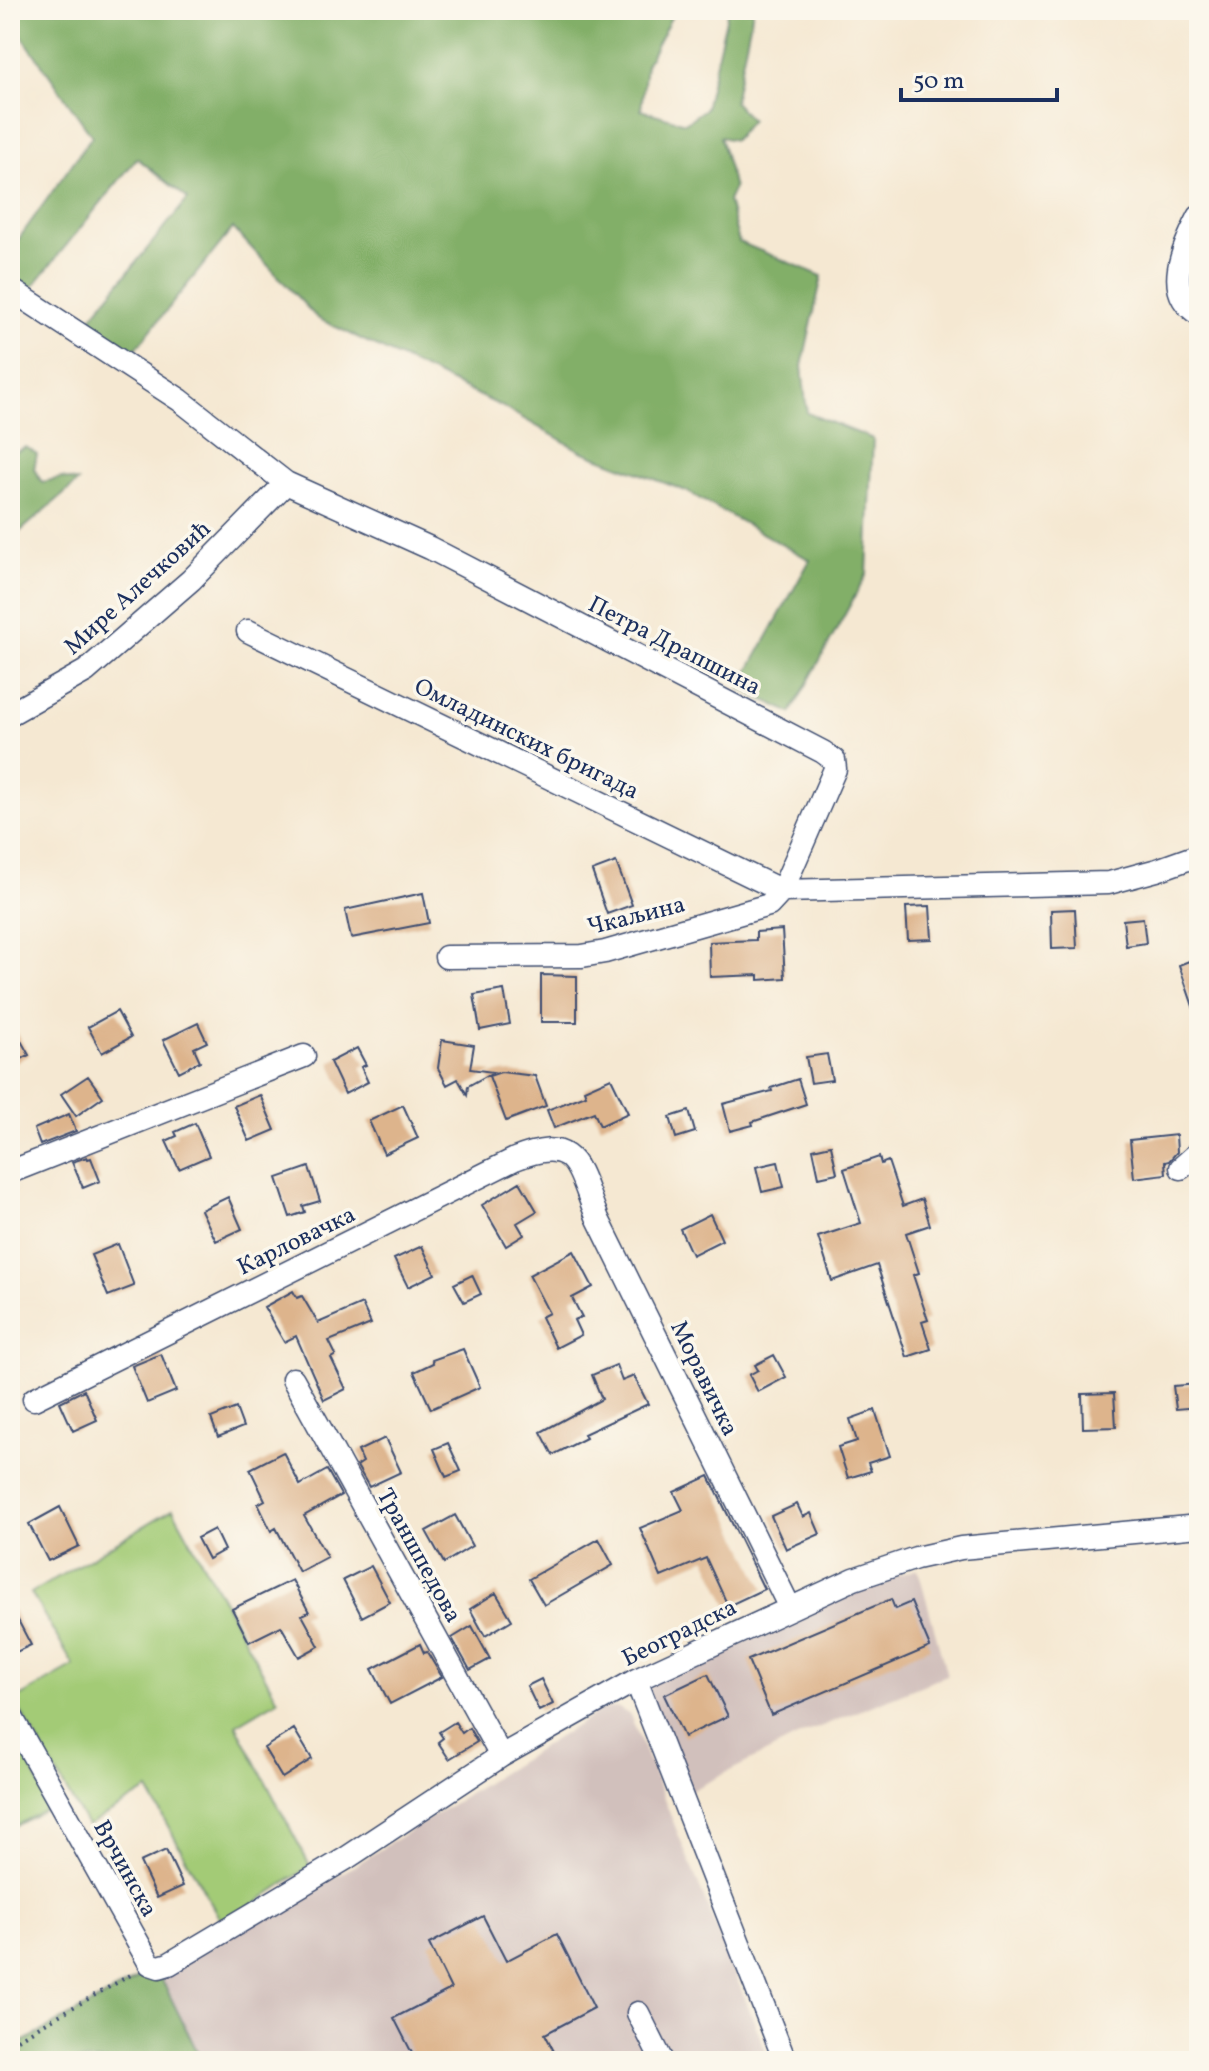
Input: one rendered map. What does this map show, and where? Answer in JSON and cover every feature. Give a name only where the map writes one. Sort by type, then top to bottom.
[{"type":"street","points":[[1199,217],[1177,268],[1179,289],[1199,314]]},
{"type":"street","name":"Петра Драпшина","points":[[10,289],[180,400],[286,483],[430,548],[809,744],[834,760],[835,769],[782,891]]},
{"type":"street","name":"Мире Алечковић","points":[[10,714],[86,671],[191,580],[286,483]]},
{"type":"street","name":"Омладинских бригада","points":[[248,631],[782,891]]},
{"type":"street","points":[[782,891],[1109,883],[1199,855]]},
{"type":"street","name":"Чкаљина","points":[[446,957],[582,956],[605,952],[752,912],[769,905],[782,891]]},
{"type":"street","points":[[10,1172],[304,1056]]},
{"type":"street","name":"Карловачка","points":[[34,1399],[515,1159],[541,1150],[558,1150],[573,1161],[577,1169]]},
{"type":"street","points":[[1181,1168],[1199,1152]]},
{"type":"street","name":"Моравичка","points":[[577,1169],[604,1232],[790,1608]]},
{"type":"street","name":"Траншпедова","points":[[293,1379],[501,1756]]},
{"type":"street","name":"Београдска","points":[[150,1964],[159,1967],[169,1964],[234,1927],[345,1859],[501,1756],[636,1680],[866,1575],[916,1558],[961,1548],[1199,1526]]},
{"type":"street","points":[[636,1680],[785,2061]]},
{"type":"street","name":"Врчинска","points":[[10,1714],[150,1964]]},
{"type":"street","points":[[638,2013],[662,2061]]},
{"type":"path","points":[[10,2043],[150,1964]]},
{"type":"shaded area","points":[[918,1569],[947,1675],[805,1733],[686,1793],[649,1692],[652,1682],[853,1589]]},
{"type":"shaded area","points":[[617,1707],[630,1715],[770,2061],[202,2061],[160,1976],[351,1868],[603,1709]]},
{"type":"green space","points":[[10,10],[675,10],[646,65],[641,110],[685,123],[705,109],[728,10],[753,10],[734,102],[751,120],[734,140],[720,137],[734,188],[728,201],[739,242],[822,276],[802,366],[807,413],[873,439],[867,574],[791,713],[739,688],[810,560],[686,491],[581,451],[501,406],[317,318],[233,228],[126,361],[79,332],[188,199],[137,158],[26,295],[10,282],[10,251],[92,136],[10,19]]},
{"type":"green space","points":[[26,447],[37,454],[34,469],[42,482],[62,478],[78,482],[10,540],[10,454]]},
{"type":"green space","points":[[173,1509],[278,1700],[236,1725],[310,1866],[223,1925],[148,1790],[87,1826],[14,1700],[74,1666],[31,1593]]},
{"type":"green space","points":[[22,1748],[50,1807],[10,1829],[10,1755]]},
{"type":"green space","points":[[151,1971],[160,1976],[202,2061],[10,2061],[10,2049]]},
{"type":"building","points":[[616,862],[632,905],[607,914],[592,871]]},
{"type":"building","points":[[423,893],[429,923],[351,938],[345,910]]},
{"type":"building","points":[[930,906],[932,939],[908,940],[906,907]]},
{"type":"building","points":[[1075,909],[1077,948],[1052,949],[1051,910]]},
{"type":"building","points":[[1143,918],[1146,943],[1126,946],[1123,920]]},
{"type":"building","points":[[782,930],[785,978],[759,980],[759,975],[710,977],[709,942],[756,940],[756,932]]},
{"type":"building","points":[[1199,957],[1199,1015],[1196,1015],[1179,965]]},
{"type":"building","points":[[541,975],[577,976],[577,1022],[541,1022]]},
{"type":"building","points":[[504,990],[510,1024],[480,1030],[474,995]]},
{"type":"building","points":[[117,1011],[131,1037],[102,1053],[88,1027]]},
{"type":"building","points":[[10,1021],[29,1055],[10,1065]]},
{"type":"building","points":[[198,1023],[207,1042],[194,1048],[200,1061],[179,1072],[163,1040]]},
{"type":"building","points":[[442,1040],[474,1045],[470,1069],[493,1072],[468,1086],[467,1095],[458,1079],[447,1085],[438,1068]]},
{"type":"building","points":[[357,1048],[366,1065],[361,1067],[368,1082],[345,1094],[330,1062]]},
{"type":"building","points":[[827,1054],[832,1080],[811,1083],[806,1057]]},
{"type":"building","points":[[501,1072],[535,1076],[546,1106],[506,1121],[489,1076]]},
{"type":"building","points":[[88,1076],[103,1097],[76,1116],[61,1094]]},
{"type":"building","points":[[611,1078],[628,1113],[600,1126],[594,1112],[554,1128],[547,1110],[586,1095],[584,1090]]},
{"type":"building","points":[[798,1079],[806,1104],[730,1131],[723,1104],[772,1091],[771,1088]]},
{"type":"building","points":[[260,1095],[275,1130],[249,1141],[234,1106]]},
{"type":"building","points":[[403,1105],[418,1138],[384,1154],[369,1121]]},
{"type":"building","points":[[689,1111],[695,1132],[676,1138],[670,1117]]},
{"type":"building","points":[[69,1114],[76,1131],[40,1145],[34,1129]]},
{"type":"building","points":[[195,1123],[209,1156],[179,1169],[166,1141],[177,1136],[175,1132]]},
{"type":"building","points":[[1176,1135],[1177,1152],[1165,1162],[1166,1174],[1134,1178],[1130,1140]]},
{"type":"building","points":[[831,1145],[837,1173],[819,1177],[813,1149]]},
{"type":"building","points":[[879,1157],[881,1164],[888,1161],[903,1206],[922,1199],[930,1225],[906,1233],[919,1273],[913,1275],[928,1320],[922,1322],[931,1349],[907,1357],[877,1265],[832,1281],[818,1237],[861,1223],[844,1169]]},
{"type":"building","points":[[91,1158],[100,1181],[83,1188],[72,1162]]},
{"type":"building","points":[[778,1162],[784,1187],[762,1192],[756,1167]]},
{"type":"building","points":[[309,1167],[320,1201],[303,1206],[305,1212],[290,1217],[277,1178]]},
{"type":"building","points":[[520,1182],[537,1211],[517,1223],[524,1235],[506,1246],[482,1205]]},
{"type":"building","points":[[228,1197],[242,1229],[216,1241],[201,1210]]},
{"type":"building","points":[[710,1214],[722,1240],[692,1255],[680,1229]]},
{"type":"building","points":[[118,1244],[134,1286],[108,1296],[91,1255]]},
{"type":"building","points":[[422,1246],[435,1274],[408,1287],[394,1259]]},
{"type":"building","points":[[574,1251],[593,1287],[572,1298],[582,1317],[574,1320],[581,1335],[556,1348],[541,1317],[549,1313],[529,1275]]},
{"type":"building","points":[[472,1275],[481,1294],[464,1302],[454,1284]]},
{"type":"building","points":[[293,1291],[297,1298],[302,1296],[318,1323],[362,1304],[371,1324],[329,1341],[336,1355],[331,1358],[346,1389],[324,1400],[296,1336],[284,1342],[264,1307]]},
{"type":"building","points":[[463,1349],[480,1387],[431,1409],[414,1372],[433,1363],[432,1360]]},
{"type":"building","points":[[161,1354],[176,1391],[147,1403],[132,1366]]},
{"type":"building","points":[[774,1355],[786,1377],[758,1392],[749,1375],[758,1370],[755,1365]]},
{"type":"building","points":[[616,1365],[622,1381],[634,1376],[648,1404],[584,1434],[586,1438],[553,1455],[541,1432],[602,1399],[592,1375]]},
{"type":"building","points":[[1199,1384],[1199,1407],[1176,1409],[1173,1386]]},
{"type":"building","points":[[84,1390],[97,1420],[73,1431],[60,1402]]},
{"type":"building","points":[[1114,1393],[1116,1427],[1083,1428],[1082,1394]]},
{"type":"building","points":[[236,1408],[243,1427],[218,1437],[211,1418]]},
{"type":"building","points":[[875,1410],[890,1456],[868,1463],[871,1471],[848,1478],[838,1447],[857,1441],[850,1419]]},
{"type":"building","points":[[385,1438],[401,1472],[369,1487],[357,1466],[363,1462],[358,1451]]},
{"type":"building","points":[[448,1443],[461,1471],[446,1477],[434,1449]]},
{"type":"building","points":[[283,1452],[300,1485],[327,1470],[341,1495],[304,1516],[327,1557],[299,1572],[276,1528],[271,1531],[258,1504],[265,1500],[250,1469]]},
{"type":"building","points":[[709,1476],[764,1589],[728,1606],[706,1558],[661,1577],[640,1528],[683,1510],[674,1492]]},
{"type":"building","points":[[797,1504],[803,1517],[811,1513],[820,1534],[786,1549],[771,1516]]},
{"type":"building","points":[[60,1507],[79,1546],[48,1561],[29,1524]]},
{"type":"building","points":[[455,1515],[472,1546],[444,1563],[426,1531]]},
{"type":"building","points":[[214,1529],[224,1550],[208,1559],[197,1538]]},
{"type":"building","points":[[599,1539],[613,1565],[544,1605],[529,1579]]},
{"type":"building","points":[[371,1566],[390,1602],[362,1617],[343,1580]]},
{"type":"building","points":[[292,1580],[309,1612],[302,1615],[319,1646],[299,1657],[281,1626],[249,1642],[232,1609]]},
{"type":"building","points":[[496,1593],[512,1620],[485,1636],[470,1609]]},
{"type":"building","points":[[891,1599],[895,1609],[911,1602],[930,1647],[771,1715],[748,1660]]},
{"type":"building","points":[[10,1605],[31,1645],[10,1655]]},
{"type":"building","points":[[472,1626],[490,1659],[470,1670],[452,1638]]},
{"type":"building","points":[[420,1644],[442,1677],[390,1704],[372,1669]]},
{"type":"building","points":[[708,1674],[728,1716],[684,1737],[664,1695]]},
{"type":"building","points":[[541,1679],[553,1704],[539,1711],[527,1686]]},
{"type":"building","points":[[455,1722],[462,1733],[469,1728],[477,1742],[449,1759],[438,1742],[443,1738],[439,1732]]},
{"type":"building","points":[[294,1729],[312,1759],[282,1778],[264,1748]]},
{"type":"building","points":[[166,1850],[183,1886],[157,1898],[140,1862]]},
{"type":"building","points":[[483,1916],[506,1961],[557,1934],[594,2008],[545,2034],[559,2061],[416,2061],[394,2018],[451,1989],[429,1944]]}]
